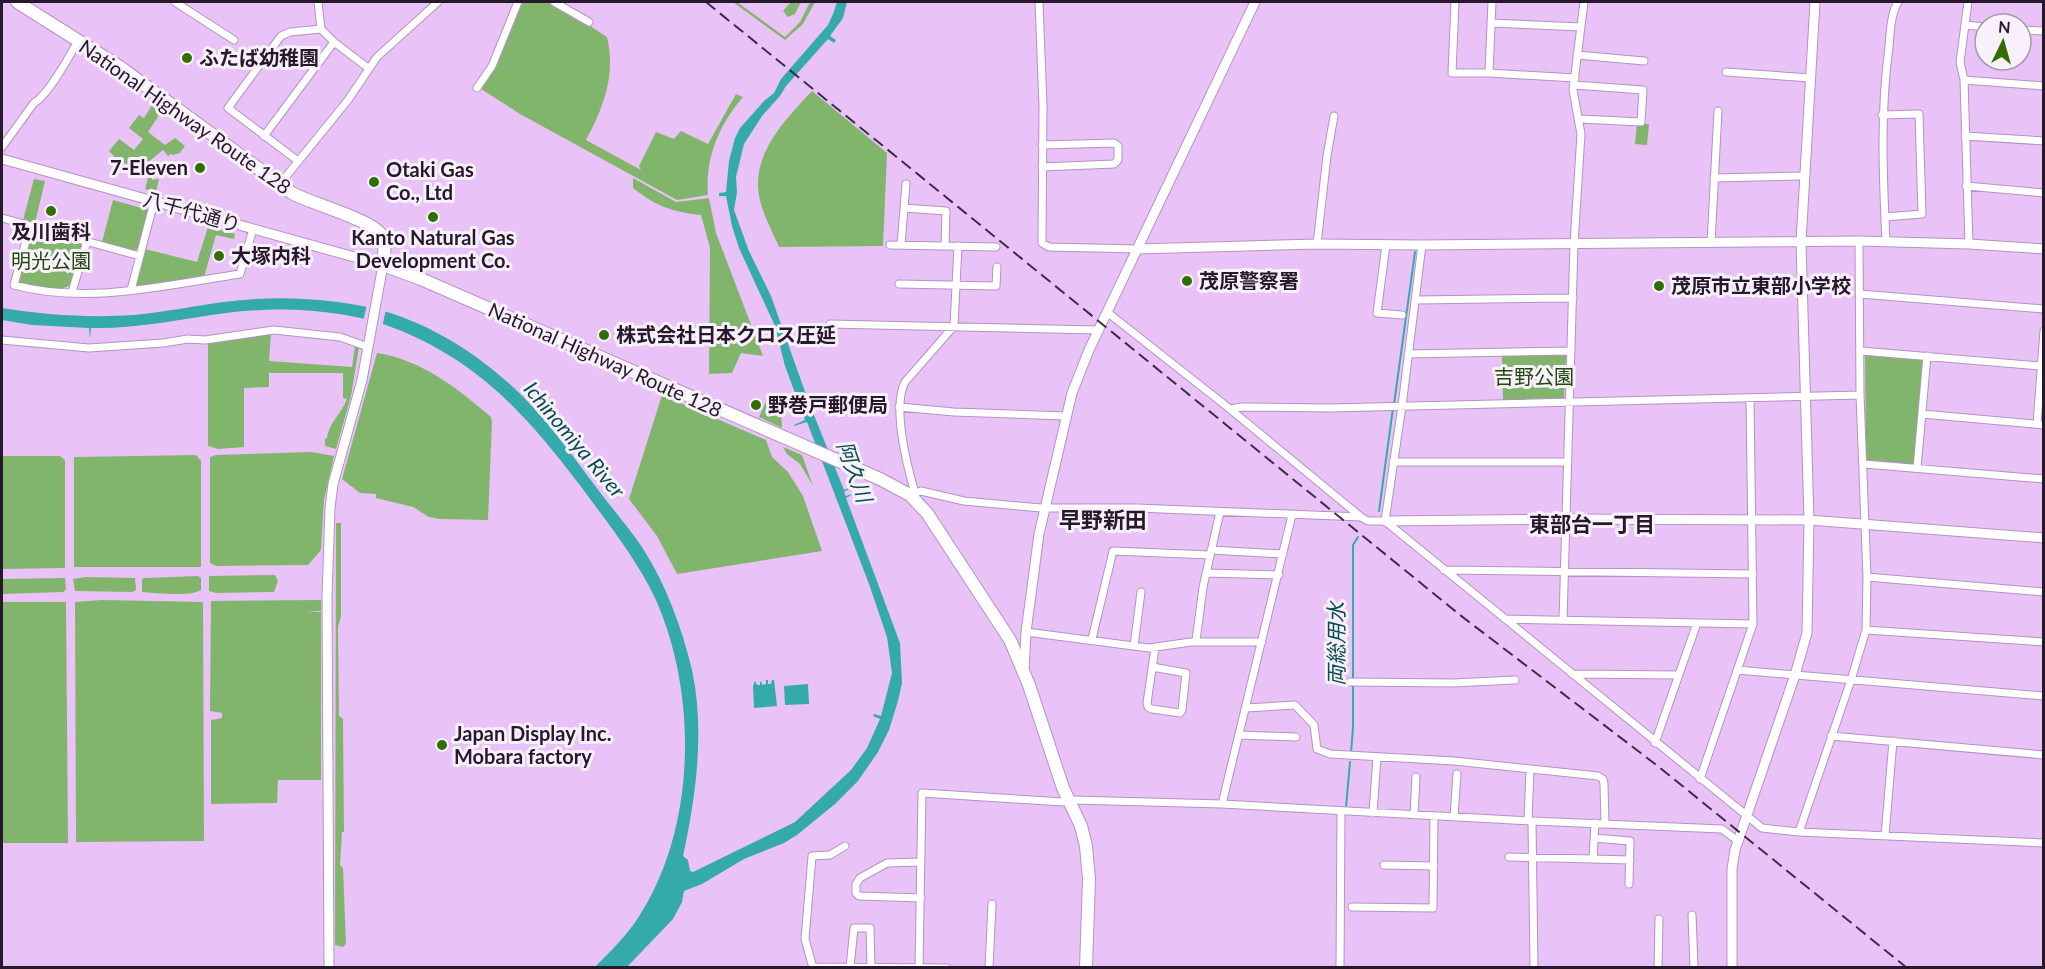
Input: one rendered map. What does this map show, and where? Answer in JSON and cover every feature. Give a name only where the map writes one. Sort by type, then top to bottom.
[{"type":"highway","name":"National Highway Route 128","points":[[17,2],[157,94],[279,185],[305,200],[369,224],[378,230],[384,243],[383,265],[421,279],[913,494],[1010,640],[1024,670],[1069,801],[1081,826],[1088,862],[1086,968]]},
{"type":"street","points":[[175,2],[234,40]]},
{"type":"street","points":[[318,2],[321,29],[368,68]]},
{"type":"street","points":[[279,185],[348,100],[377,57],[438,2]]},
{"type":"street","points":[[477,88],[492,66],[519,2]]},
{"type":"street","points":[[554,2],[589,22]]},
{"type":"street","points":[[1039,2],[1041,240],[1049,247],[1137,249],[1317,244],[1859,241],[2043,249]]},
{"type":"street","points":[[1024,670],[1036,550],[1066,416],[1080,371],[1255,2]]},
{"type":"street","points":[[1455,2],[1452,73],[1489,73],[1643,90],[1641,122],[1580,119]]},
{"type":"street","points":[[1489,73],[1492,2]]},
{"type":"street","points":[[1563,620],[1574,244],[1581,134],[1574,82],[1584,2]]},
{"type":"street","points":[[1732,968],[1732,868],[1738,841],[1795,675],[1807,633],[1809,520],[1801,242],[1815,2]]},
{"type":"street","points":[[1886,242],[1882,115],[1890,39],[1898,2]]},
{"type":"street","points":[[1968,2],[1960,62],[1964,80],[1969,244]]},
{"type":"street","points":[[1491,23],[1581,27]]},
{"type":"street","points":[[1965,25],[1973,26]]},
{"type":"street","points":[[298,160],[228,108],[281,36],[290,32],[321,29]]},
{"type":"street","points":[[2,147],[34,103],[41,98],[78,41]]},
{"type":"street","points":[[264,136],[334,42]]},
{"type":"street","points":[[1577,55],[1644,61]]},
{"type":"street","points":[[1726,72],[1810,78]]},
{"type":"street","points":[[1964,80],[2043,86]]},
{"type":"street","points":[[1711,243],[1718,111]]},
{"type":"street","points":[[1882,115],[1919,114],[1922,214],[1884,217]]},
{"type":"street","points":[[1317,244],[1334,116]]},
{"type":"street","points":[[1965,136],[2043,141]]},
{"type":"street","points":[[1042,145],[1114,143],[1119,146],[1118,160],[1114,164],[1042,167]]},
{"type":"street","name":"八千代通り","points":[[2,159],[383,265]]},
{"type":"street","points":[[1714,178],[1804,176]]},
{"type":"street","points":[[901,246],[906,184]]},
{"type":"street","points":[[1966,186],[2043,193]]},
{"type":"street","points":[[131,290],[154,202]]},
{"type":"street","points":[[904,208],[946,211],[945,246]]},
{"type":"street","points":[[2,218],[140,256]]},
{"type":"street","points":[[30,226],[14,285],[28,289],[72,292],[163,287],[240,274],[253,229]]},
{"type":"street","points":[[72,292],[87,241]]},
{"type":"street","points":[[1799,832],[1866,630],[1867,577],[1860,395],[1859,241]]},
{"type":"street","points":[[890,245],[996,247]]},
{"type":"street","points":[[1386,245],[1377,313],[1402,315]]},
{"type":"street","points":[[1385,521],[1422,245]]},
{"type":"street","points":[[958,246],[954,326],[905,382],[900,391],[899,407],[913,494],[921,491],[963,501],[1045,508],[1137,508],[1361,517]]},
{"type":"street","points":[[329,968],[327,596],[330,508],[333,484],[362,380],[383,265]]},
{"type":"street","points":[[899,284],[996,286],[997,267]]},
{"type":"street","points":[[1860,294],[2043,309]]},
{"type":"street","points":[[1415,300],[1573,298]]},
{"type":"street","points":[[1107,312],[1361,517],[1368,520],[1809,520],[2043,538]]},
{"type":"street","points":[[830,324],[1098,330]]},
{"type":"street","points":[[2,340],[89,348],[164,343],[188,339],[205,340],[274,330],[340,337],[369,345]]},
{"type":"street","points":[[1922,414],[2040,424],[2043,331]]},
{"type":"street","points":[[1408,354],[1571,351]]},
{"type":"street","points":[[1861,351],[2041,366]]},
{"type":"street","points":[[1917,468],[1926,356]]},
{"type":"street","points":[[1230,410],[1242,407],[1402,406],[1860,395]]},
{"type":"street","points":[[1700,779],[1753,624],[1750,398]]},
{"type":"street","points":[[899,407],[954,412],[1066,416]]},
{"type":"street","points":[[1393,462],[1568,462]]},
{"type":"street","points":[[1864,464],[2043,479]]},
{"type":"street","points":[[1197,642],[1206,573],[1220,512]]},
{"type":"street","points":[[1222,804],[1292,515]]},
{"type":"street","points":[[1385,521],[1762,828],[1799,832],[2043,843]]},
{"type":"street","points":[[1092,639],[1113,551],[1283,554]]},
{"type":"street","points":[[1444,570],[1753,574]]},
{"type":"street","points":[[1206,573],[1279,575]]},
{"type":"street","points":[[1867,577],[2043,592]]},
{"type":"street","points":[[1134,646],[1141,592]]},
{"type":"street","points":[[1505,619],[1753,624]]},
{"type":"street","points":[[1655,743],[1697,623]]},
{"type":"street","points":[[1866,630],[2043,642]]},
{"type":"street","points":[[1026,632],[1155,648],[1197,642],[1262,642]]},
{"type":"street","points":[[1152,667],[1186,673],[1180,713],[1152,709],[1148,706],[1152,667],[1155,648]]},
{"type":"street","points":[[1737,670],[2043,696]]},
{"type":"street","points":[[1572,674],[1679,675]]},
{"type":"street","points":[[1352,682],[1453,683],[1515,680]]},
{"type":"street","points":[[1246,708],[1294,705],[1314,724],[1317,749],[1330,754],[1454,761],[1598,776],[1603,779],[1605,824]]},
{"type":"street","points":[[1239,735],[1296,737]]},
{"type":"street","points":[[1831,736],[2043,754]]},
{"type":"street","points":[[1885,836],[1893,741]]},
{"type":"street","points":[[1373,813],[1377,757]]},
{"type":"street","points":[[1530,770],[1534,968]]},
{"type":"street","points":[[1454,817],[1457,774]]},
{"type":"street","points":[[1414,814],[1416,777]]},
{"type":"street","points":[[919,967],[922,793],[1069,801],[1222,804],[1722,830],[1738,841]]},
{"type":"street","points":[[1340,968],[1341,811]]},
{"type":"street","points":[[1352,907],[1433,908],[1434,816]]},
{"type":"street","points":[[1593,859],[1595,823]]},
{"type":"street","points":[[1594,838],[1630,841],[1629,884]]},
{"type":"street","points":[[845,846],[830,855],[808,855],[806,939],[813,967],[947,968]]},
{"type":"street","points":[[1509,857],[1630,860]]},
{"type":"street","points":[[921,862],[886,863],[860,878],[856,884],[856,893],[859,896],[921,898]]},
{"type":"street","points":[[1384,865],[1434,867]]},
{"type":"street","points":[[989,968],[992,904]]},
{"type":"street","points":[[1692,915],[1694,968]]},
{"type":"street","points":[[1658,968],[1659,919]]},
{"type":"street","points":[[850,967],[854,928],[870,928],[871,966]]},
{"type":"green space","points":[[523,2],[547,2],[575,16],[607,37],[610,64],[607,90],[586,140],[641,170],[639,166],[656,132],[674,139],[681,131],[708,144],[736,94],[743,97],[727,119],[715,143],[709,168],[708,195],[677,200],[520,114],[481,89],[500,57]]},
{"type":"green space","points":[[733,2],[737,2],[785,37],[800,22],[810,2],[815,2],[803,24],[785,40]]},
{"type":"green space","points":[[791,2],[801,2],[795,14],[788,17],[783,11]]},
{"type":"green space","points":[[812,91],[887,153],[883,246],[779,247],[761,204],[758,187],[759,171],[764,156],[780,128]]},
{"type":"green space","points":[[156,99],[165,106],[148,132],[165,145],[175,138],[185,146],[180,153],[168,156],[163,150],[141,168],[120,162],[109,151],[119,139],[134,150],[143,139],[129,128],[139,115],[144,118]]},
{"type":"green space","points":[[1637,124],[1649,124],[1647,145],[1635,144]]},
{"type":"green space","points":[[150,171],[152,180],[159,179],[156,192],[145,189]]},
{"type":"green space","points":[[633,178],[676,202],[709,198],[716,233],[763,356],[741,353],[732,373],[709,374],[710,248],[701,215],[673,210],[657,204],[633,188]]},
{"type":"green space","points":[[34,179],[45,181],[35,223],[23,220]]},
{"type":"green space","points":[[113,200],[149,210],[139,248],[134,251],[102,242]]},
{"type":"green space","points":[[208,227],[235,234],[234,239],[216,235],[204,277],[138,287],[136,283],[145,249],[197,262]]},
{"type":"green space","name":"明光公園","points":[[36,230],[80,242],[82,247],[71,285],[60,289],[46,289],[20,284],[17,280],[30,233]]},
{"type":"green space","points":[[271,333],[269,361],[352,367],[355,346],[359,347],[351,396],[336,449],[325,446],[325,439],[347,399],[343,398],[343,373],[269,373],[269,387],[244,388],[244,447],[218,449],[208,446],[208,342]]},
{"type":"green space","points":[[377,353],[424,369],[452,386],[491,417],[488,520],[429,517],[413,507],[376,498],[376,494],[360,493],[342,479]]},
{"type":"green space","name":"吉野公園","points":[[1566,354],[1564,398],[1503,400],[1502,355]]},
{"type":"green space","points":[[1865,354],[1924,358],[1914,466],[1866,461]]},
{"type":"green space","points":[[662,395],[766,440],[772,457],[788,472],[803,496],[822,551],[677,574],[657,536],[629,499]]},
{"type":"green space","points":[[768,397],[780,402],[782,428],[759,417]]},
{"type":"green space","points":[[783,447],[802,455],[813,486],[800,464],[787,454]]},
{"type":"green space","points":[[311,452],[334,456],[324,500],[321,550],[308,565],[216,566],[210,563],[210,457]]},
{"type":"green space","points":[[196,455],[201,461],[201,567],[74,567],[74,457]]},
{"type":"green space","points":[[2,456],[60,456],[65,460],[65,568],[2,569]]},
{"type":"green space","points":[[336,523],[341,523],[341,616],[338,627],[339,716],[343,719],[344,832],[342,832],[340,865],[343,868],[346,944],[343,947],[335,945]]},
{"type":"green space","points":[[275,575],[278,581],[274,592],[216,593],[209,591],[209,576]]},
{"type":"green space","points":[[198,576],[201,578],[201,590],[196,592],[172,594],[142,592],[142,579],[144,578]]},
{"type":"green space","points":[[65,578],[66,589],[63,592],[2,594],[2,579]]},
{"type":"green space","points":[[135,578],[136,590],[132,592],[75,591],[73,579]]},
{"type":"green space","points":[[102,600],[203,602],[204,841],[76,842],[75,602]]},
{"type":"green space","points":[[321,600],[321,611],[306,611],[321,612],[321,780],[278,780],[277,803],[211,804],[211,720],[222,718],[222,713],[210,711],[211,601]]},
{"type":"green space","points":[[2,602],[66,602],[68,843],[2,843]]},
{"type":"shaded area","points":[[837,2],[847,2],[843,18],[830,36],[836,40],[834,43],[828,39],[786,86],[762,116],[744,144],[736,177],[737,192],[734,210],[749,251],[771,296],[808,400],[844,490],[855,485],[844,492],[846,496],[855,493],[846,498],[900,643],[902,683],[898,701],[889,730],[878,752],[858,781],[835,804],[784,843],[744,859],[702,884],[684,891],[682,902],[673,919],[627,967],[595,967],[638,918],[657,882],[672,843],[681,802],[685,760],[684,717],[679,675],[669,635],[655,598],[638,568],[620,539],[579,484],[521,414],[478,375],[454,358],[399,330],[357,318],[314,311],[247,311],[142,325],[91,328],[90,339],[89,328],[32,325],[2,320],[2,308],[51,314],[101,316],[146,314],[257,299],[290,298],[340,302],[381,310],[428,328],[493,370],[513,387],[547,423],[630,531],[651,561],[672,607],[692,670],[698,716],[695,787],[683,856],[688,860],[690,871],[693,872],[795,822],[851,770],[867,748],[880,719],[873,716],[874,714],[881,716],[892,673],[887,637],[869,584],[807,422],[794,426],[805,420],[785,366],[775,326],[739,248],[726,196],[719,196],[719,193],[726,192],[729,161],[740,128],[774,93],[781,79],[828,25]]},
{"type":"shaded area","points":[[766,680],[768,684],[771,684],[774,680],[777,706],[754,708],[753,686],[755,681],[757,685],[760,685],[760,681],[763,685],[766,684]]},
{"type":"shaded area","points":[[808,684],[809,704],[785,705],[784,686]]},
{"type":"pier","points":[[367,304],[386,309],[382,328],[363,322]]},
{"type":"waterway","name":"両総用水","points":[[1394,404],[1415,252]]},
{"type":"waterway","name":"両総用水","points":[[1379,511],[1393,408]]},
{"type":"waterway","name":"両総用水","points":[[1351,753],[1353,545],[1358,537]]},
{"type":"waterway","name":"両総用水","points":[[1346,807],[1350,762]]},
{"type":"railway","points":[[706,2],[1460,615],[1659,767],[1907,968]]},
{"type":"place","name":"ふたば幼稚園","points":[[187,58]]},
{"type":"place","name":"7-Eleven","points":[[200,168]]},
{"type":"place","name":"Otaki Gas Co., Ltd","points":[[374,182]]},
{"type":"place","name":"及川歯科","points":[[51,211]]},
{"type":"place","name":"Kanto Natural Gas Development Co.","points":[[433,217]]},
{"type":"place","name":"大塚内科","points":[[219,256]]},
{"type":"place","name":"茂原警察署","points":[[1187,281]]},
{"type":"place","name":"茂原市立東部小学校","points":[[1659,286]]},
{"type":"place","name":"株式会社日本クロス圧延","points":[[604,335]]},
{"type":"place","name":"野巻戸郵便局","points":[[756,405]]},
{"type":"place","name":"Japan Display Inc. Mobara factory","points":[[442,745]]},
{"type":"district","name":"早野新田","points":[[1103,520]]},
{"type":"district","name":"東部台一丁目","points":[[1592,525]]},
{"type":"water label","name":"Ichinomiya River","points":[[574,440]]},
{"type":"water label","name":"阿久川","points":[[854,472]]}]
